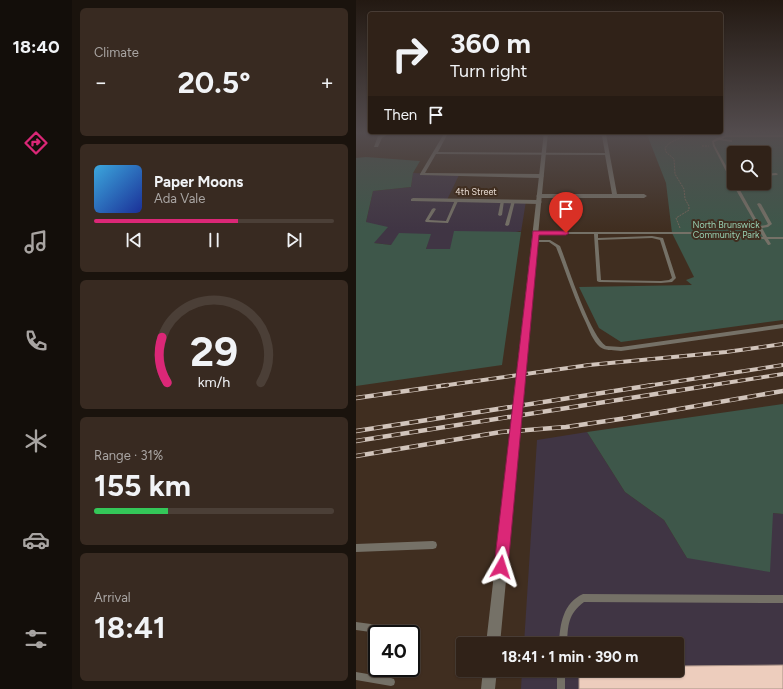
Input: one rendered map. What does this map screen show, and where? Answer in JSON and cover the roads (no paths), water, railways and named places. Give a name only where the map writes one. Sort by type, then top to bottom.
[{"type":"street","points":[[428,164],[422,174],[541,176]]},
{"type":"street","points":[[494,637],[543,164]]},
{"type":"street","points":[[610,164],[615,196]]},
{"type":"street","name":"4th Street","points":[[413,200],[513,201],[644,196]]},
{"type":"street","points":[[488,689],[489,677]]},
{"type":"lane","points":[[771,174],[776,174]]},
{"type":"lane","points":[[738,190],[769,244]]},
{"type":"lane","points":[[434,209],[427,221],[447,222],[456,200]]},
{"type":"lane","points":[[500,215],[502,201]]},
{"type":"lane","points":[[507,225],[513,201]]},
{"type":"lane","points":[[759,204],[770,224],[759,227]]},
{"type":"lane","points":[[535,232],[705,233],[748,238],[783,238]]},
{"type":"lane","points":[[596,233],[596,238],[598,281],[661,282],[670,281],[674,278],[662,239],[596,238]]},
{"type":"lane","points":[[535,241],[550,241],[558,246],[584,313],[598,341],[603,346],[621,348],[783,326]]},
{"type":"lane","points":[[356,548],[433,545]]},
{"type":"lane","points":[[563,637],[564,623],[573,605],[583,598],[783,599]]},
{"type":"lane","points":[[356,626],[368,628]]},
{"type":"lane","points":[[356,676],[391,682]]},
{"type":"lane","points":[[561,677],[561,689]]},
{"type":"railway","points":[[441,386],[589,365],[726,352],[783,344]]},
{"type":"railway","points":[[647,386],[783,365]]},
{"type":"railway","points":[[706,386],[783,374]]},
{"type":"railway","points":[[356,398],[448,385]]},
{"type":"railway","points":[[356,431],[653,385]]},
{"type":"railway","points":[[356,441],[713,385]]},
{"type":"railway","points":[[356,456],[501,432],[566,427],[627,418],[783,391]]},
{"type":"park label","name":"North Brunswick Community Park","points":[[726,230]]}]
